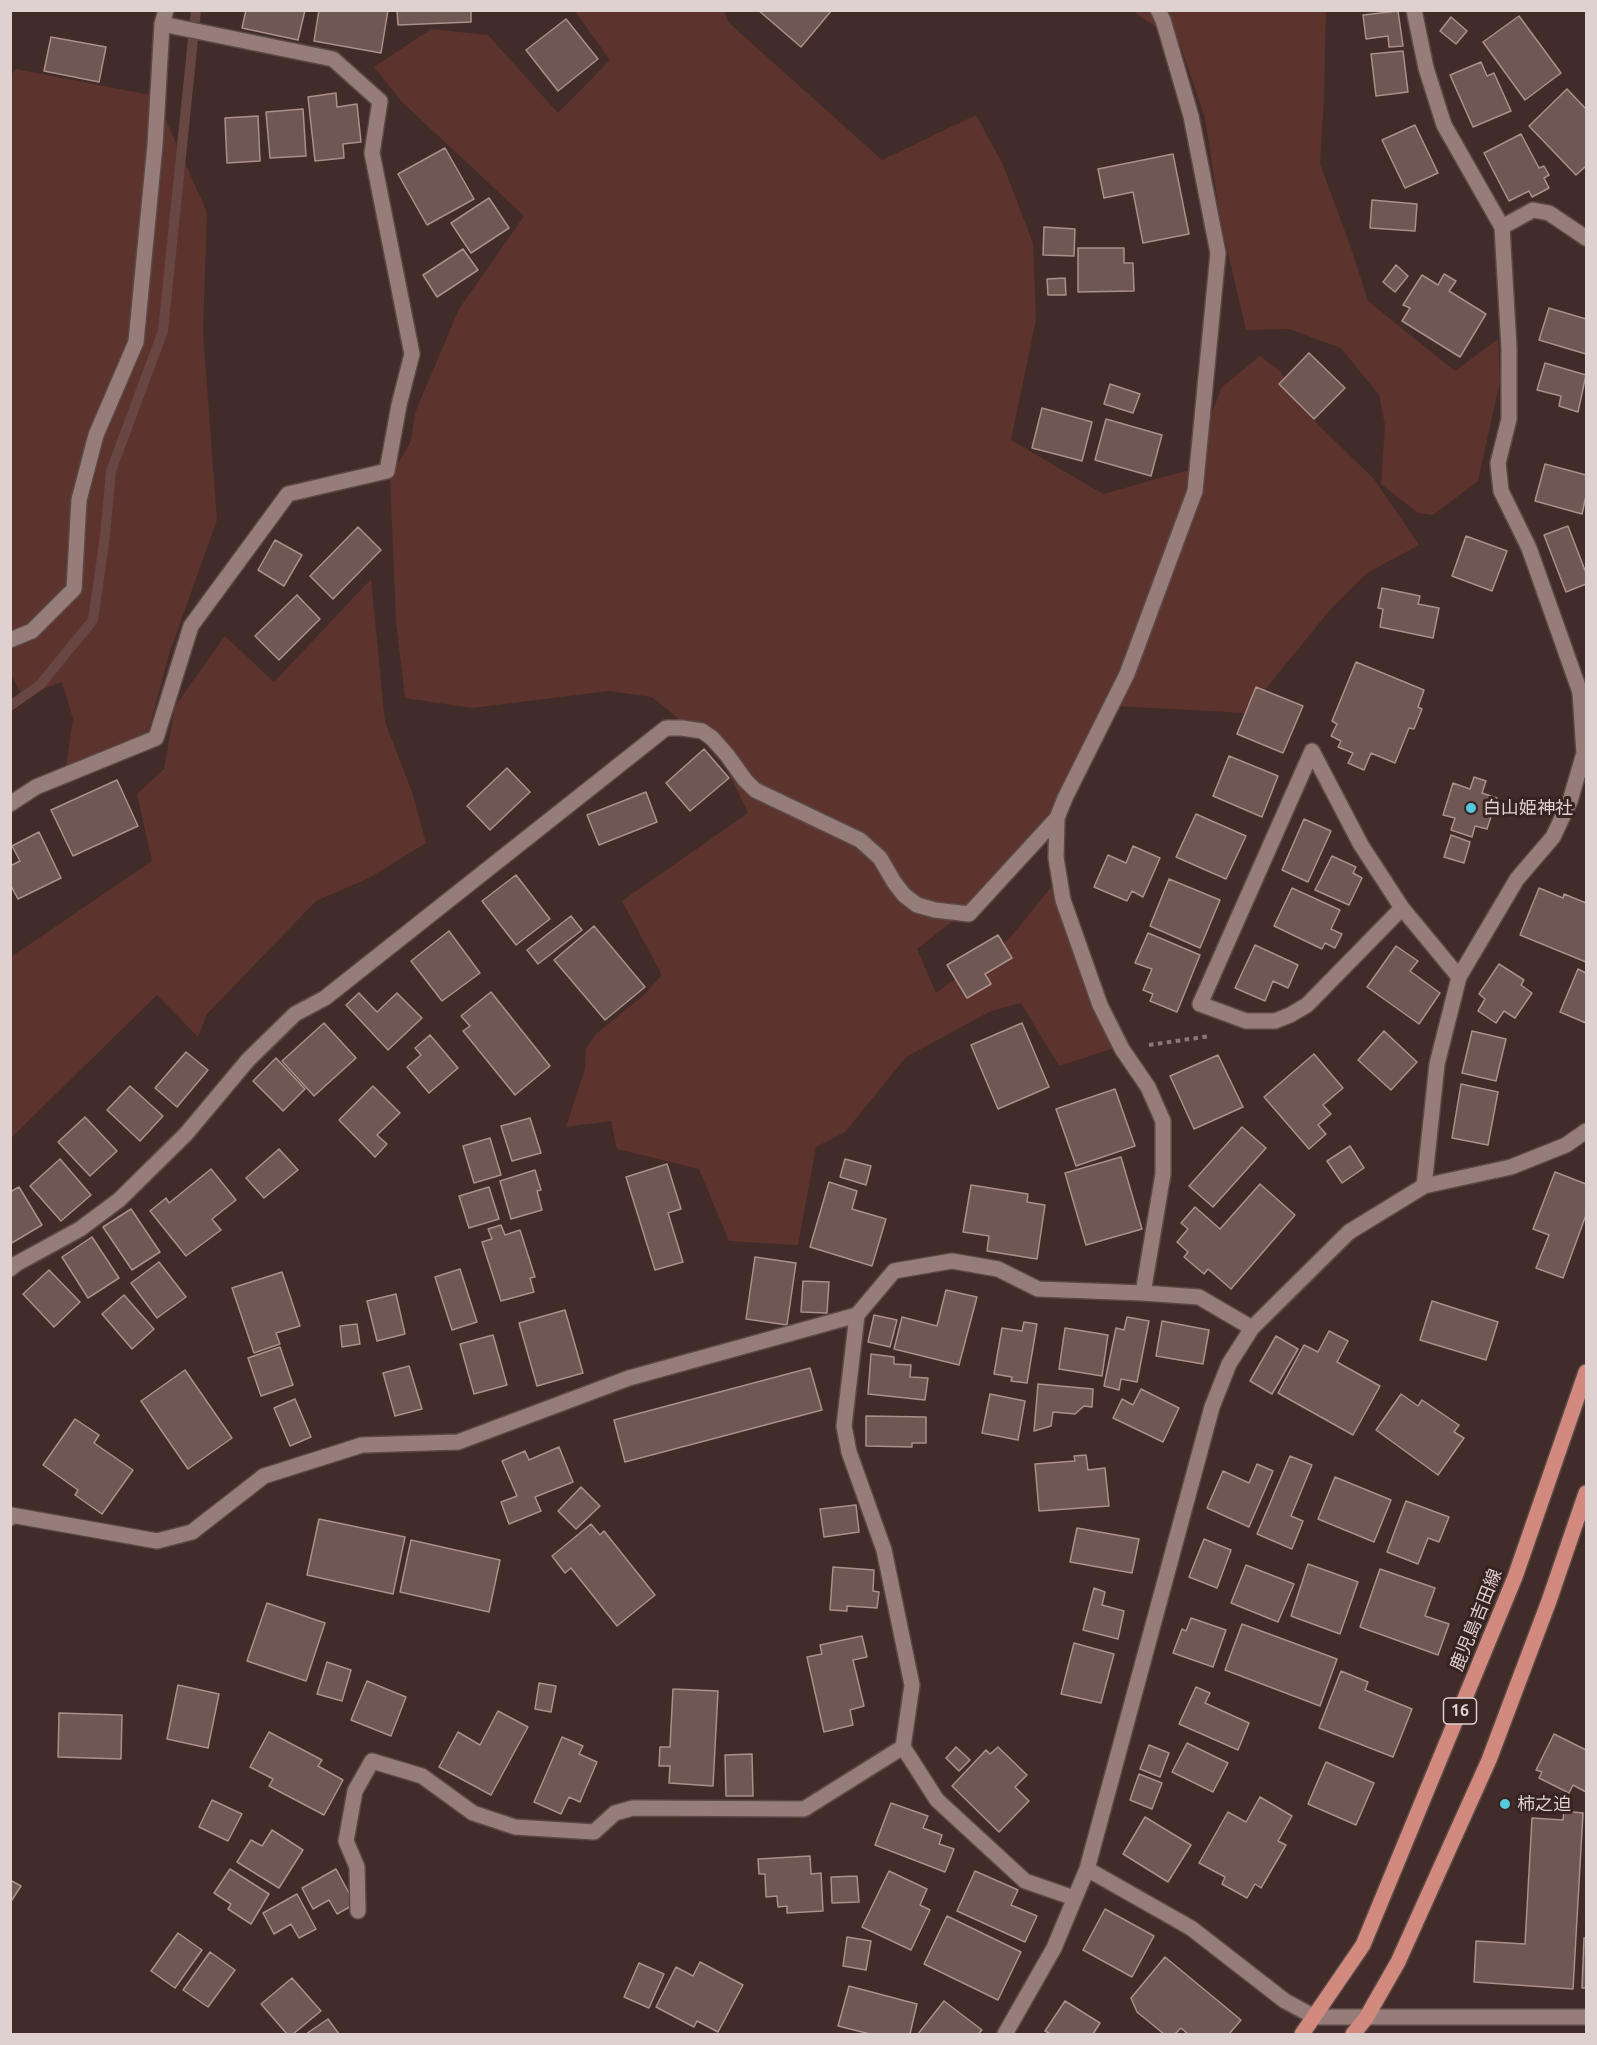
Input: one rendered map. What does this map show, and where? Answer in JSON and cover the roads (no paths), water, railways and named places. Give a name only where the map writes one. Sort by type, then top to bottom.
[{"type":"main road","name":"鹿児島吉田線","points":[[1302,2034],[1363,1945],[1515,1577],[1587,1372]]},
{"type":"main road","name":"16","points":[[1353,2034],[1366,2018],[1398,1962],[1489,1760],[1587,1493]]},
{"type":"street","points":[[1143,1293],[1163,1174],[1163,1121],[1148,1087],[1122,1049],[1101,1005],[1063,900],[1056,858],[1057,818],[1127,674],[1195,491],[1218,253],[1191,116],[1163,20],[1158,10]]},
{"type":"street","points":[[1414,10],[1426,68],[1444,125],[1502,227],[1509,348],[1509,419],[1498,463],[1501,491],[1529,548],[1580,692],[1584,753],[1570,801],[1553,837],[1517,879],[1459,977],[1437,1064],[1424,1186]]},
{"type":"street","points":[[10,640],[32,631],[74,589],[79,500],[96,435],[136,342],[155,145],[164,17],[217,34],[333,59],[380,101],[372,153],[412,354],[399,405],[387,471],[288,494],[191,626],[156,738],[36,787],[10,804]]},
{"type":"street","points":[[1502,227],[1533,210],[1550,213],[1587,238]]},
{"type":"street","points":[[10,1269],[80,1229],[119,1200],[186,1134],[248,1060],[295,1014],[325,998],[666,728],[702,731],[712,738],[755,790],[860,840],[880,858],[904,895],[917,905],[935,910],[969,914],[1057,818]]},
{"type":"street","points":[[1402,908],[1307,1005],[1290,1015],[1275,1021],[1246,1022],[1200,1004],[1312,751],[1361,845],[1402,908],[1459,977]]},
{"type":"street","points":[[1005,2034],[1054,1948],[1087,1869],[1212,1407],[1229,1364],[1252,1328],[1348,1232],[1424,1186],[1510,1167],[1566,1145],[1587,1131]]},
{"type":"street","points":[[1074,1898],[1025,1881],[937,1800],[903,1747],[912,1685],[884,1550],[849,1452],[844,1426],[857,1315],[894,1271],[952,1262],[998,1269],[1038,1289],[1199,1297],[1252,1328]]},
{"type":"street","points":[[11,1515],[157,1540],[192,1532],[264,1476],[362,1445],[458,1442],[629,1378],[857,1315]]},
{"type":"street","points":[[358,1911],[357,1867],[346,1841],[355,1791],[372,1761],[422,1776],[473,1813],[516,1827],[594,1832],[615,1813],[633,1808],[804,1809],[903,1747]]},
{"type":"street","points":[[1087,1869],[1191,1928],[1285,2001],[1315,2017],[1587,2017]]},
{"type":"waterway","points":[[10,706],[40,685],[93,620],[105,536],[111,471],[163,331],[196,10]]},
{"type":"place","name":"白山姫神社","points":[[1471,808]]},
{"type":"place","name":"柿之迫","points":[[1505,1804]]}]
